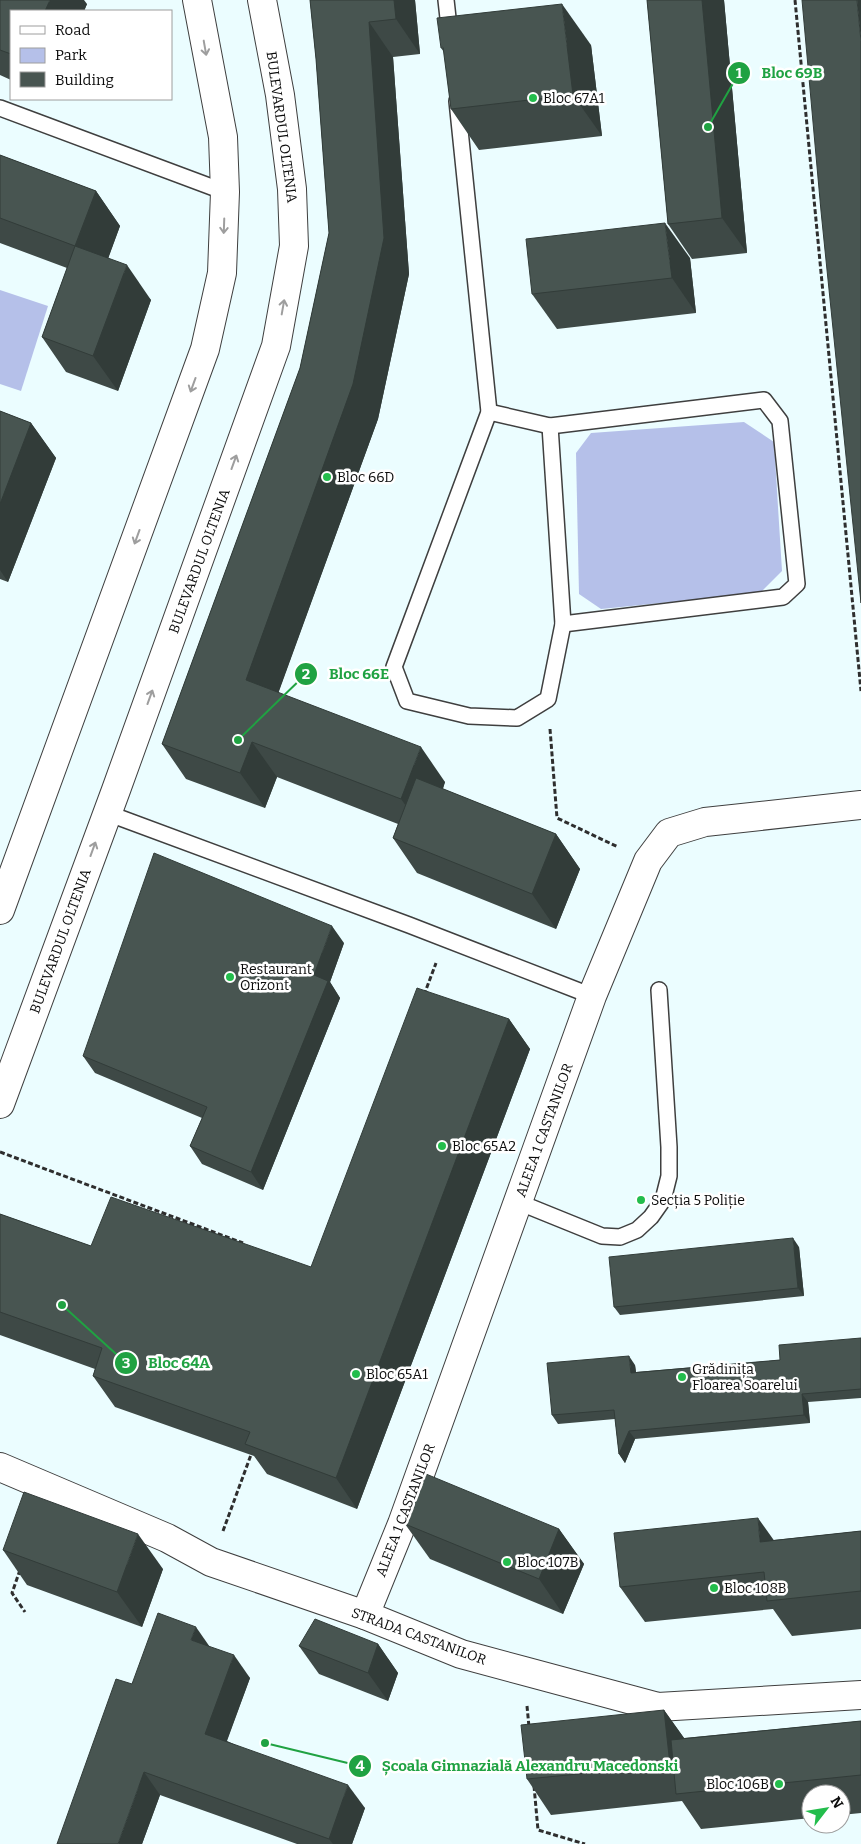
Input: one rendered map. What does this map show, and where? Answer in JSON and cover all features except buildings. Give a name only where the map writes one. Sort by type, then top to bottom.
[{"type":"street","points":[[0,910],[206,348],[222,273],[225,192],[222,138],[197,0]]},
{"type":"street","name":"BULEVARDUL OLTENIA","points":[[0,1104],[276,346],[294,246],[292,189],[280,95],[262,0]]},
{"type":"street","name":"ALEEA 1 CASTANILOR","points":[[364,1616],[402,1524],[592,996],[648,861],[669,833],[705,822],[861,805]]},
{"type":"street","name":"STRADA CASTANILOR","points":[[0,1467],[167,1538],[211,1562],[364,1616],[461,1654],[658,1707],[861,1696]]},
{"type":"lane","points":[[446,0],[451,48]]},
{"type":"lane","points":[[455,87],[489,412],[394,667],[407,701],[469,716],[517,718],[548,700],[563,624],[550,426]]},
{"type":"lane","points":[[0,108],[225,192]]},
{"type":"lane","points":[[489,412],[550,426],[764,400],[780,421],[797,584],[783,597],[563,624]]},
{"type":"lane","points":[[107,813],[592,996]]},
{"type":"lane","points":[[518,1202],[602,1236],[620,1237],[637,1230],[651,1217],[663,1200],[669,1176],[669,1147],[659,990]]},
{"type":"path","points":[[795,0],[861,691]]},
{"type":"path","points":[[548,700],[557,818],[648,861]]},
{"type":"path","points":[[420,1003],[445,939]]},
{"type":"path","points":[[0,1152],[246,1244]]},
{"type":"path","points":[[211,1562],[255,1444]]},
{"type":"path","points":[[21,1566],[12,1593],[25,1612]]},
{"type":"path","points":[[524,1671],[529,1731]]},
{"type":"path","points":[[533,1780],[538,1830],[585,1844]]},
{"type":"green space","points":[[0,290],[48,306],[21,391],[0,384]]},
{"type":"green space","points":[[744,422],[774,442],[782,571],[760,593],[601,609],[579,594],[576,453],[591,433]]},
{"type":"place","name":"Bloc 67A1","points":[[533,98]]},
{"type":"place","name":"Bloc 69B","points":[[708,127]]},
{"type":"place","name":"Bloc 66D","points":[[327,477]]},
{"type":"place","name":"Bloc 66E","points":[[238,740]]},
{"type":"place","name":"Restaurant Orizont","points":[[230,977]]},
{"type":"place","name":"Bloc 65A2","points":[[442,1146]]},
{"type":"place","name":"Secția 5 Poliție","points":[[641,1200]]},
{"type":"place","name":"Bloc 64A","points":[[62,1305]]},
{"type":"place","name":"Bloc 65A1","points":[[356,1374]]},
{"type":"place","name":"Grădinița Floarea Soarelui","points":[[682,1377]]},
{"type":"place","name":"Bloc 107B","points":[[507,1562]]},
{"type":"place","name":"Bloc 108B","points":[[714,1588]]},
{"type":"place","name":"Școala Gimnazială Alexandru Macedonski","points":[[265,1743]]},
{"type":"place","name":"Bloc 106B","points":[[779,1784]]}]
